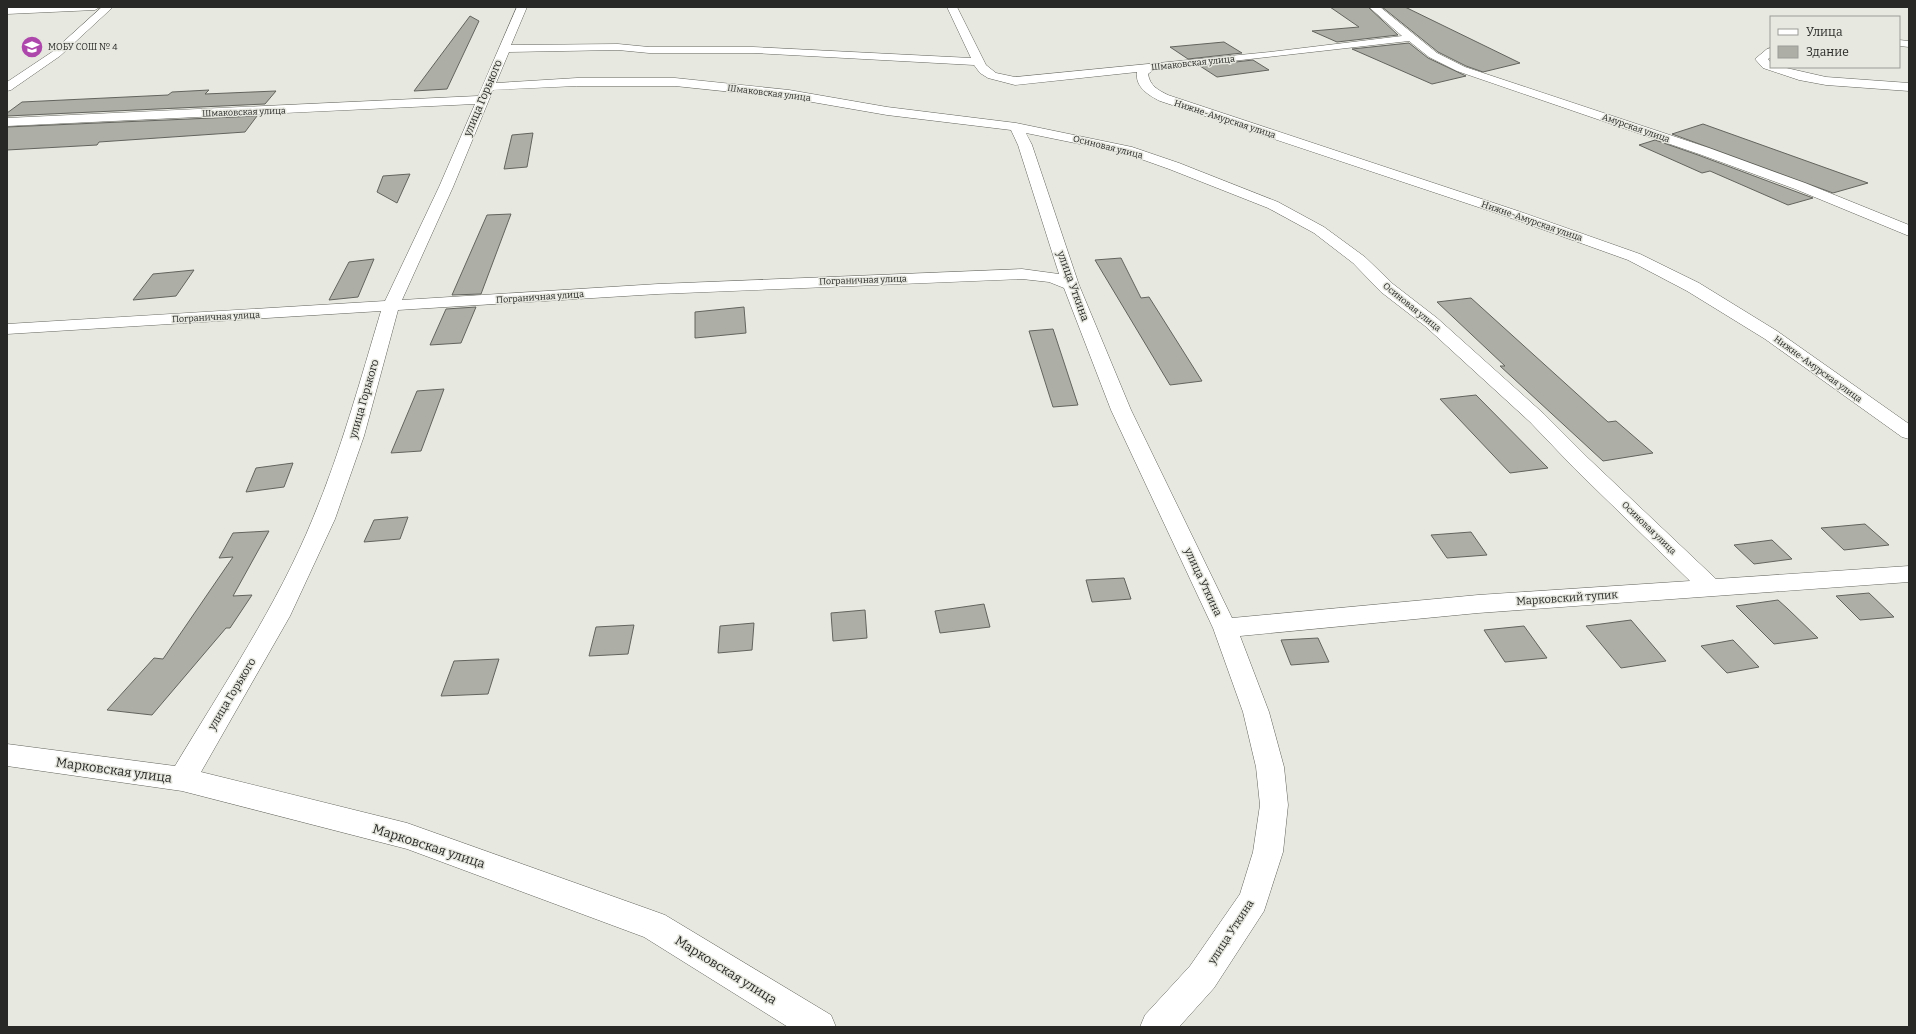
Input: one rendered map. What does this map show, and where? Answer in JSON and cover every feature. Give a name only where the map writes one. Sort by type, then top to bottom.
[{"type":"street","points":[[7,10],[95,7]]},
{"type":"street","points":[[7,87],[56,54],[108,7]]},
{"type":"street","name":"улица Горького","points":[[182,779],[278,616],[324,519],[354,436],[391,306],[446,187],[484,93],[522,7]]},
{"type":"street","points":[[504,49],[618,47],[672,50],[753,50],[979,64],[952,7]]},
{"type":"street","name":"Амурская улица","points":[[1374,7],[1410,38],[1433,55],[1460,69],[1717,156],[1800,186],[1909,231]]},
{"type":"street","name":"Шмаковская улица","points":[[979,64],[987,74],[1015,80],[1270,55],[1410,38]]},
{"type":"street","points":[[1770,52],[1761,59],[1767,66],[1770,67]]},
{"type":"street","name":"Нижне-Амурская улица","points":[[1150,67],[1142,73],[1142,82],[1146,88],[1164,98],[1513,214],[1604,246],[1660,269],[1694,287],[1771,335],[1909,433]]},
{"type":"street","points":[[1773,68],[1826,82],[1909,87]]},
{"type":"street","name":"Шмаковская улица","points":[[7,122],[484,93],[578,82],[675,82],[789,94],[887,111],[1016,127],[1048,134]]},
{"type":"street","name":"улица Уткина","points":[[1016,127],[1025,145],[1071,285],[1121,410],[1225,628],[1256,712],[1270,767],[1274,805],[1268,852],[1253,901],[1202,977],[1157,1027]]},
{"type":"street","name":"Осиновая улица","points":[[1048,134],[1127,150],[1174,166],[1273,205],[1319,230],[1359,260],[1387,288],[1431,322],[1478,365],[1660,537],[1710,588]]},
{"type":"street","name":"Пограничная улица","points":[[7,329],[658,289],[1022,274],[1052,277],[1071,285]]},
{"type":"street","name":"Марковский тупик","points":[[1225,628],[1478,604],[1909,574]]},
{"type":"street","name":"Марковская улица","points":[[7,755],[182,779],[407,836],[654,926],[819,1027]]},
{"type":"building","points":[[1330,7],[1368,7],[1398,35],[1337,42],[1312,31],[1359,27]]},
{"type":"building","points":[[1382,7],[1405,7],[1520,63],[1483,72],[1466,66],[1438,52]]},
{"type":"building","points":[[470,16],[479,21],[447,89],[414,91]]},
{"type":"building","points":[[1224,42],[1242,53],[1188,59],[1170,47]]},
{"type":"building","points":[[1409,43],[1428,58],[1466,76],[1432,84],[1352,49]]},
{"type":"building","points":[[1253,60],[1269,70],[1217,77],[1200,66]]},
{"type":"building","points":[[209,90],[205,94],[276,91],[265,104],[7,116],[7,113],[22,102],[168,95],[172,92]]},
{"type":"building","points":[[257,116],[245,132],[99,142],[97,145],[7,150],[7,127]]},
{"type":"building","points":[[1703,124],[1868,183],[1833,193],[1672,134]]},
{"type":"building","points":[[533,133],[527,167],[504,169],[512,135]]},
{"type":"building","points":[[1655,140],[1813,198],[1788,205],[1710,171],[1702,173],[1639,145]]},
{"type":"building","points":[[410,174],[397,203],[377,192],[383,176]]},
{"type":"building","points":[[511,214],[481,294],[452,295],[487,215]]},
{"type":"building","points":[[1121,258],[1141,298],[1149,297],[1202,381],[1170,385],[1095,260]]},
{"type":"building","points":[[374,259],[358,297],[329,300],[349,262]]},
{"type":"building","points":[[194,270],[176,296],[133,300],[153,274]]},
{"type":"building","points":[[1471,298],[1608,422],[1616,421],[1653,453],[1603,461],[1500,366],[1505,366],[1437,302]]},
{"type":"building","points":[[476,307],[461,343],[430,345],[446,309]]},
{"type":"building","points":[[744,307],[746,333],[695,338],[695,312]]},
{"type":"building","points":[[1053,329],[1078,405],[1053,407],[1029,331]]},
{"type":"building","points":[[444,389],[421,451],[391,453],[417,391]]},
{"type":"building","points":[[1476,395],[1548,468],[1510,473],[1440,399]]},
{"type":"building","points":[[293,463],[284,487],[246,492],[256,468]]},
{"type":"building","points":[[408,517],[400,539],[364,542],[374,520]]},
{"type":"building","points":[[1865,524],[1889,545],[1844,550],[1821,528]]},
{"type":"building","points":[[269,531],[233,596],[252,595],[230,628],[226,628],[152,715],[107,710],[154,658],[163,659],[233,557],[219,558],[233,533]]},
{"type":"building","points":[[1471,532],[1487,555],[1447,558],[1431,535]]},
{"type":"building","points":[[1772,540],[1792,559],[1754,564],[1734,545]]},
{"type":"building","points":[[1124,578],[1131,599],[1092,602],[1086,580]]},
{"type":"building","points":[[1869,593],[1894,617],[1860,620],[1836,596]]},
{"type":"building","points":[[1778,600],[1818,638],[1774,644],[1736,606]]},
{"type":"building","points":[[984,604],[990,627],[940,633],[935,611]]},
{"type":"building","points":[[865,610],[867,638],[833,641],[831,613]]},
{"type":"building","points":[[1631,620],[1666,661],[1621,668],[1586,626]]},
{"type":"building","points":[[754,623],[752,650],[718,653],[720,626]]},
{"type":"building","points":[[634,625],[628,654],[589,656],[596,627]]},
{"type":"building","points":[[1524,626],[1547,658],[1505,662],[1484,630]]},
{"type":"building","points":[[1318,638],[1329,662],[1291,665],[1281,640]]},
{"type":"building","points":[[1733,640],[1759,667],[1727,673],[1701,646]]},
{"type":"building","points":[[499,659],[488,694],[441,696],[454,661]]},
{"type":"place","name":"МОБУ СОШ № 4","points":[[32,47]]}]
